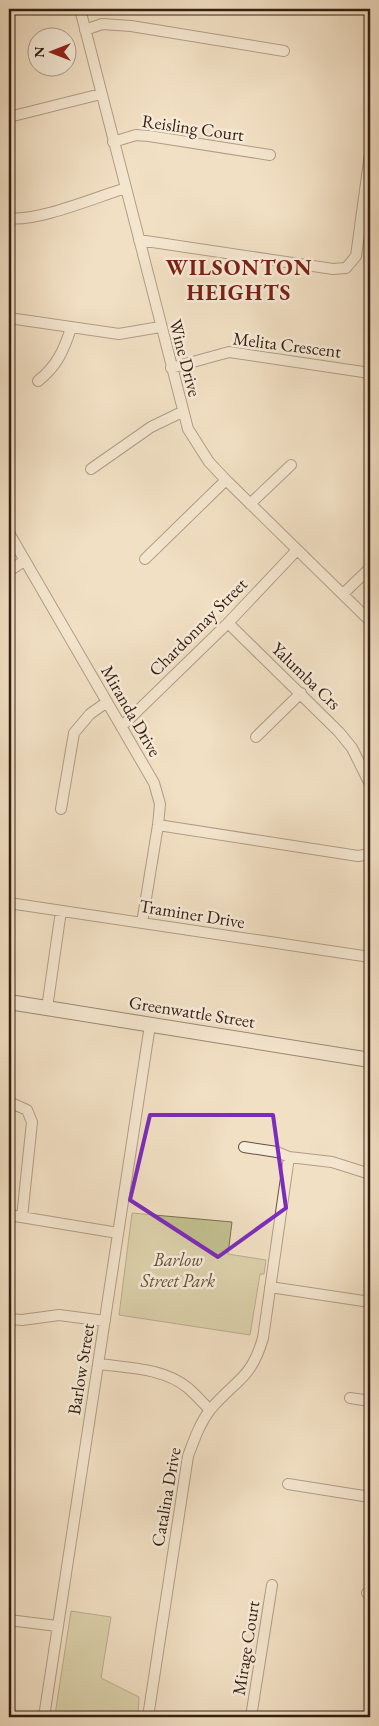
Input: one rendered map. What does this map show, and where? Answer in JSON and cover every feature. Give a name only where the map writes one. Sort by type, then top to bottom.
[{"type":"main road","name":"Greenwattle Street","points":[[9,1002],[370,1060]]},
{"type":"street","name":"Wine Drive","points":[[80,9],[160,327],[188,429],[199,448],[226,480],[370,621]]},
{"type":"street","points":[[85,30],[102,24],[130,26],[284,51]]},
{"type":"street","points":[[9,117],[101,94]]},
{"type":"street","name":"Reisling Court","points":[[113,142],[136,135],[149,136],[270,155]]},
{"type":"street","points":[[139,240],[333,269],[346,268],[356,256],[370,154]]},
{"type":"street","points":[[9,218],[19,220],[36,216],[126,188]]},
{"type":"street","points":[[9,318],[119,334],[160,327]]},
{"type":"street","points":[[38,381],[58,361],[71,328]]},
{"type":"street","name":"Melita Crescent","points":[[171,368],[229,352],[370,373]]},
{"type":"street","points":[[91,469],[151,427],[182,412]]},
{"type":"street","points":[[250,504],[291,465]]},
{"type":"street","points":[[145,559],[226,480]]},
{"type":"street","name":"Miranda Drive","points":[[9,533],[154,783],[160,804],[142,923]]},
{"type":"street","name":"Chardonnay Street","points":[[122,726],[228,623],[297,550]]},
{"type":"street","points":[[9,571],[24,561]]},
{"type":"street","points":[[343,594],[370,568]]},
{"type":"street","name":"Yalumba Crs","points":[[228,623],[339,732],[352,748],[370,784]]},
{"type":"street","points":[[256,737],[301,693]]},
{"type":"street","points":[[61,809],[74,733],[90,714],[107,702]]},
{"type":"street","points":[[158,825],[358,856],[370,854]]},
{"type":"street","name":"Traminer Drive","points":[[9,903],[370,958]]},
{"type":"street","points":[[47,1008],[61,911]]},
{"type":"street","name":"Barlow Street","points":[[44,1717],[150,1025]]},
{"type":"street","points":[[9,1102],[27,1110],[32,1122],[22,1217]]},
{"type":"street","points":[[244,1147],[277,1152],[289,1157],[332,1162],[370,1174]]},
{"type":"street","name":"Catalina Drive","points":[[148,1717],[188,1456],[196,1434],[210,1410],[237,1386],[258,1357],[289,1157]]},
{"type":"street","points":[[9,1215],[118,1233]]},
{"type":"street","points":[[270,1287],[370,1302]]},
{"type":"street","points":[[9,1319],[22,1320],[59,1315],[105,1321]]},
{"type":"street","points":[[99,1364],[157,1373],[172,1378],[188,1387],[210,1410]]},
{"type":"street","points":[[350,1398],[370,1401]]},
{"type":"street","points":[[288,1484],[370,1497]]},
{"type":"street","name":"Mirage Court","points":[[251,1717],[272,1585]]},
{"type":"street","points":[[9,1620],[57,1626]]},
{"type":"highlighted area","points":[[150,1115],[273,1115],[286,1208],[218,1257],[130,1200]]},
{"type":"green space","name":"Barlow Street Park","points":[[132,1213],[232,1222],[228,1254],[266,1260],[264,1274],[260,1274],[250,1335],[119,1315]]},
{"type":"green space","points":[[71,1611],[111,1617],[101,1678],[139,1697],[138,1717],[69,1717],[55,1715]]},
{"type":"district","name":"WILSONTON HEIGHTS","points":[[239,280]]}]
